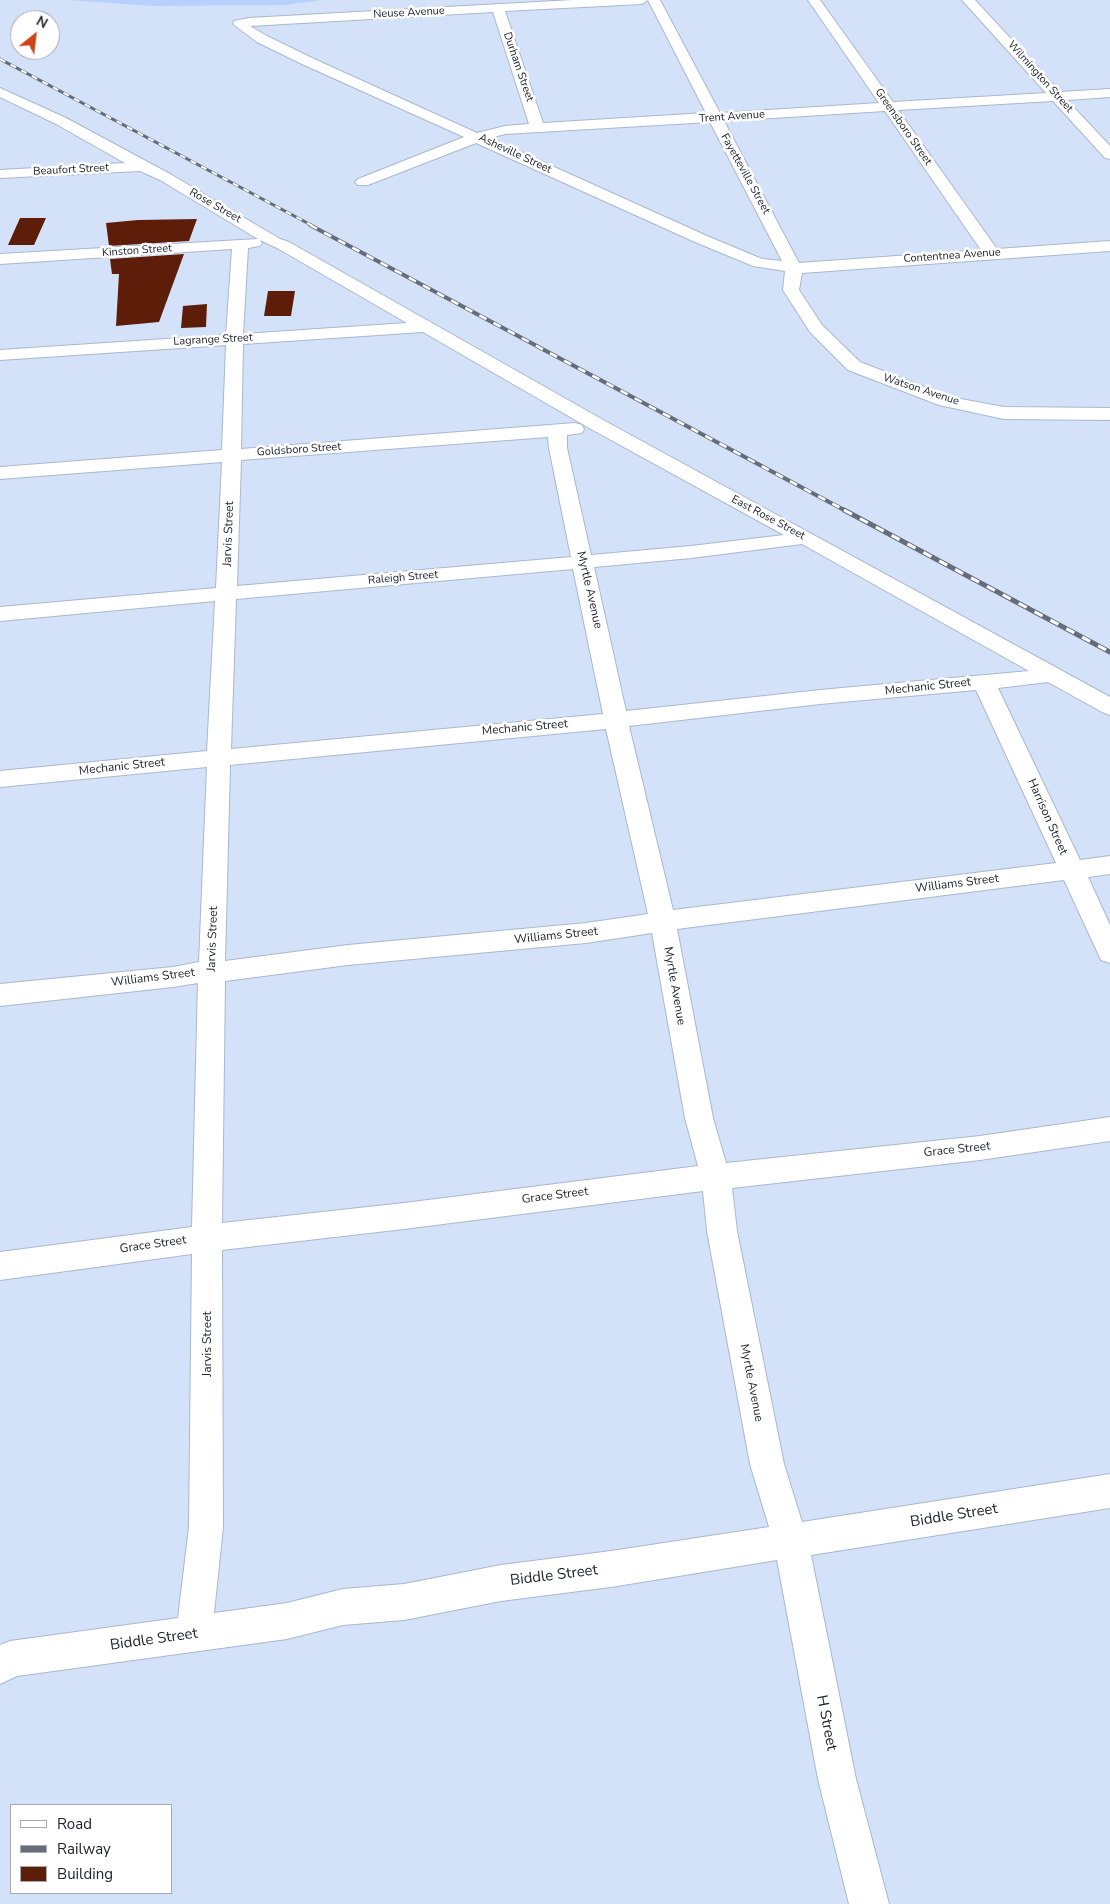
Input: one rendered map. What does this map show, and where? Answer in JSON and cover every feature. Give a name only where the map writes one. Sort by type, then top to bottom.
[{"type":"street","name":"Neuse Avenue","points":[[241,27],[239,24],[250,22],[642,0]]},
{"type":"street","name":"Fayetteville Street","points":[[654,0],[794,268]]},
{"type":"street","name":"Greensboro Street","points":[[814,0],[992,254]]},
{"type":"street","name":"Wilmington Street","points":[[968,0],[1110,155]]},
{"type":"street","name":"Durham Street","points":[[498,8],[534,113],[537,127]]},
{"type":"street","name":"Asheville Street","points":[[241,27],[307,60],[742,256],[759,263],[794,268]]},
{"type":"street","name":"Trent Avenue","points":[[363,182],[477,137],[505,130],[1110,93]]},
{"type":"street","name":"Rose Street","points":[[1,98],[61,121],[165,177],[274,242],[283,245],[426,326]]},
{"type":"street","name":"Beaufort Street","points":[[0,174],[142,166]]},
{"type":"street","name":"Kinston Street","points":[[0,259],[274,242]]},
{"type":"street","name":"Jarvis Street","points":[[194,1634],[206,1528],[207,1238],[212,971],[240,246],[237,244]]},
{"type":"street","name":"Contentnea Avenue","points":[[794,268],[1110,246]]},
{"type":"street","name":"Watson Avenue","points":[[794,268],[791,290],[816,328],[854,366],[945,401],[1004,413],[1110,414]]},
{"type":"street","name":"Lagrange Street","points":[[0,355],[426,326]]},
{"type":"street","name":"East Rose Street","points":[[426,326],[598,425],[1110,707]]},
{"type":"street","name":"Goldsboro Street","points":[[0,473],[557,431],[598,425]]},
{"type":"street","name":"Myrtle Avenue","points":[[557,431],[558,448],[582,562],[662,922],[699,1118],[707,1142],[720,1197],[722,1231],[767,1464],[791,1541]]},
{"type":"street","name":"Raleigh Street","points":[[0,614],[691,552],[805,538]]},
{"type":"street","name":"Mechanic Street","points":[[0,779],[616,720],[983,681],[1031,678],[1050,674]]},
{"type":"street","name":"Harrison Street","points":[[983,681],[1004,722],[1110,953]]},
{"type":"street","name":"Williams Street","points":[[0,995],[348,955],[586,934],[662,922],[1110,865]]},
{"type":"street","name":"Grace Street","points":[[0,1266],[207,1238],[715,1177],[980,1148],[1110,1129]]},
{"type":"street","name":"Biddle Street","points":[[0,1666],[10,1659],[287,1621],[343,1608],[404,1602],[501,1583],[611,1569],[1110,1491]]},
{"type":"street","name":"H Street","points":[[791,1541],[837,1779],[869,1904]]},
{"type":"shaded area","points":[[67,0],[322,0],[284,5],[153,6]]},
{"type":"building","points":[[20,218],[46,218],[34,245],[8,245]]},
{"type":"building","points":[[197,219],[189,241],[109,246],[106,223],[138,220]]},
{"type":"building","points":[[184,254],[159,322],[116,326],[119,274],[112,274],[110,259]]},
{"type":"building","points":[[268,291],[295,291],[291,316],[264,316]]},
{"type":"building","points":[[207,304],[206,327],[181,328],[183,306]]},
{"type":"railway","points":[[0,59],[313,226]]},
{"type":"railway","points":[[310,225],[846,511]]},
{"type":"railway","points":[[844,510],[1110,652]]}]
